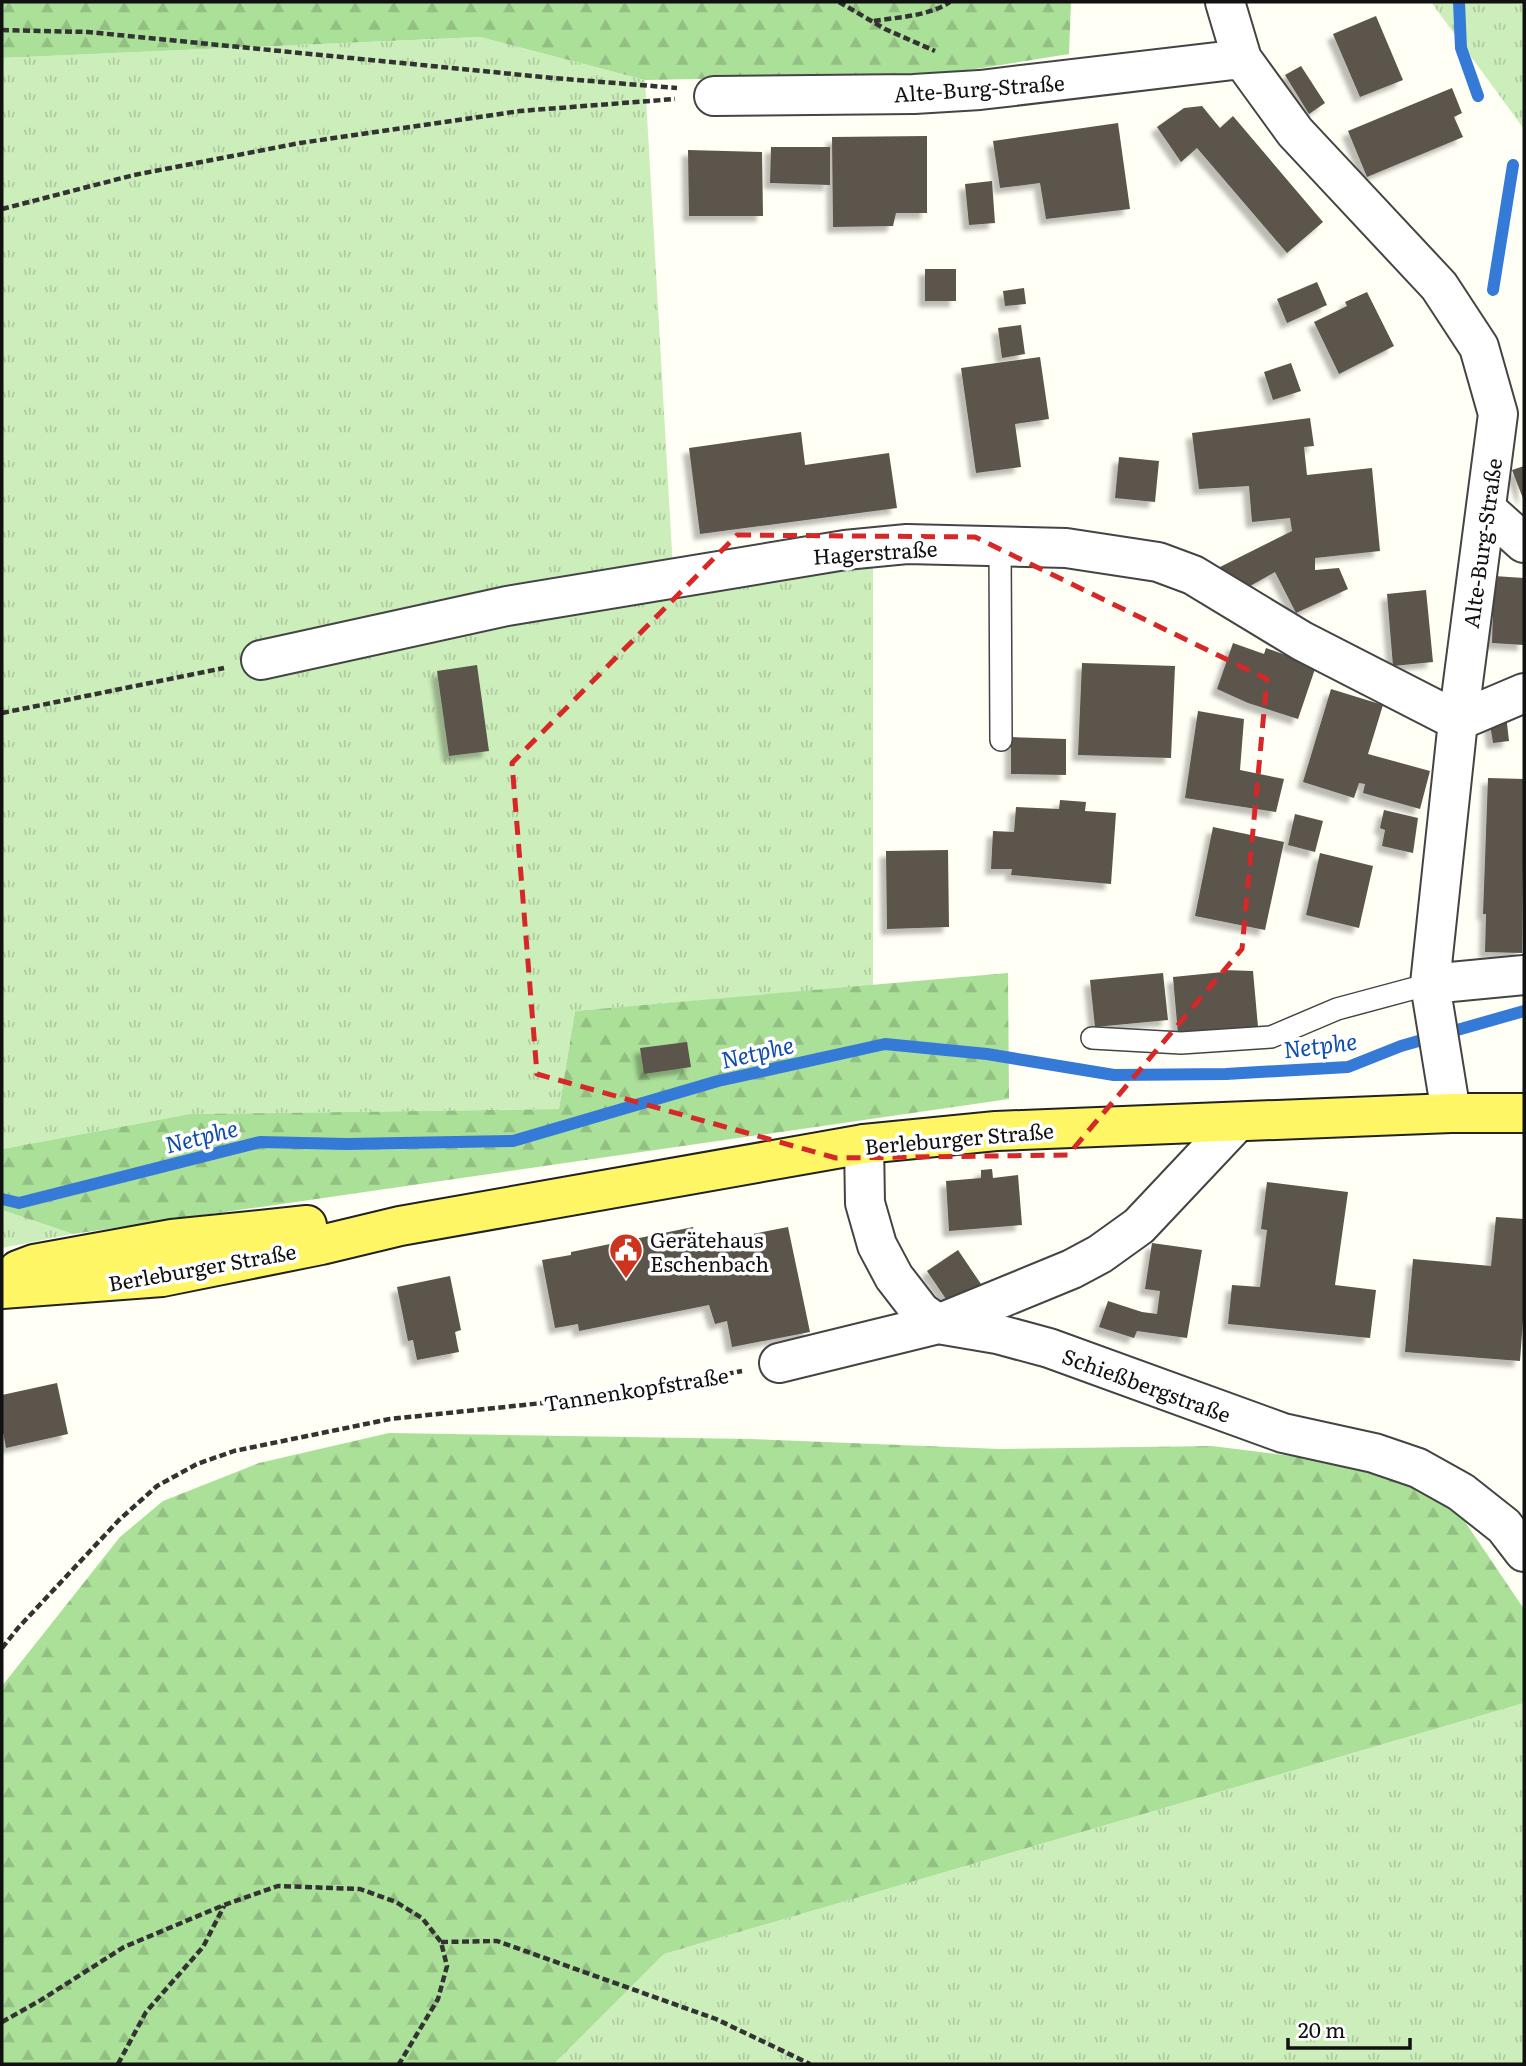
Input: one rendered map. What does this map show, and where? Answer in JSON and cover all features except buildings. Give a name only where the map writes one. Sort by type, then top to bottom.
[{"type":"main road","name":"Berleburger Straße","points":[[2,1289],[162,1277],[400,1226],[864,1144],[996,1130],[1451,1113],[1524,1113]]},
{"type":"main road","name":"Berleburger Straße","points":[[2,1276],[34,1264],[172,1239],[324,1223],[400,1226]]},
{"type":"street","name":"Alte-Burg-Straße","points":[[1225,2],[1242,59],[1295,132],[1439,286],[1479,347],[1511,414],[1486,509],[1458,720],[1433,999],[1451,1113]]},
{"type":"street","name":"Alte-Burg-Straße","points":[[714,96],[914,94],[980,90],[1242,59]]},
{"type":"street","points":[[1486,509],[1524,543]]},
{"type":"street","name":"Hagerstraße","points":[[261,660],[507,606],[845,550],[907,544],[1066,548],[1158,562],[1193,575],[1302,641],[1458,720]]},
{"type":"street","points":[[1458,720],[1524,693]]},
{"type":"street","points":[[1433,999],[1524,975]]},
{"type":"street","points":[[779,1363],[938,1324],[1072,1269],[1100,1254],[1139,1226],[1237,1122]]},
{"type":"street","points":[[864,1144],[865,1203],[877,1245],[900,1286],[921,1312],[938,1324]]},
{"type":"street","name":"Schießbergstraße","points":[[938,1324],[997,1334],[1049,1348],[1283,1433],[1374,1453],[1418,1468],[1461,1492],[1504,1526],[1524,1552]]},
{"type":"lane","points":[[1000,547],[1001,740]]},
{"type":"lane","points":[[1092,1038],[1181,1043],[1271,1037],[1337,1009],[1433,999]]},
{"type":"path","points":[[839,2],[945,55]]},
{"type":"path","points":[[873,21],[913,15],[941,8],[950,2]]},
{"type":"path","points":[[2,30],[88,32],[553,78],[667,85],[714,96]]},
{"type":"path","points":[[2,209],[134,175],[300,143],[520,111],[714,96]]},
{"type":"path","points":[[2,713],[261,660]]},
{"type":"path","name":"Tannenkopfstraße","points":[[2,1648],[119,1520],[157,1486],[197,1464],[234,1451],[390,1419],[619,1395],[779,1363]]},
{"type":"path","points":[[2,2022],[124,1947],[224,1905],[278,1886],[360,1889],[396,1902],[422,1918],[441,1942],[447,1966],[438,1999],[399,2064]]},
{"type":"path","points":[[118,2064],[146,2012],[203,1947],[224,1905]]},
{"type":"path","points":[[441,1942],[497,1941],[716,2019],[810,2064]]},
{"type":"highlighted area","points":[[737,535],[975,537],[1267,679],[1242,949],[1068,1155],[836,1158],[537,1074],[512,763]]},
{"type":"green space","points":[[2,2],[1071,2],[1069,54],[944,74],[645,80],[480,37],[2,58]]},
{"type":"green space","points":[[1431,2],[1524,2],[1524,129]]},
{"type":"green space","points":[[480,37],[645,80],[673,570],[873,559],[873,986],[575,1011],[559,1109],[190,1114],[2,1149],[2,58]]},
{"type":"green space","points":[[1008,973],[1009,1099],[73,1234],[2,1210],[2,1149],[190,1114],[559,1109],[575,1011]]},
{"type":"green space","points":[[2,1210],[73,1234],[2,1248]]},
{"type":"green space","points":[[389,1433],[750,1439],[1000,1449],[1212,1446],[1396,1469],[1455,1507],[1524,1609],[1524,1703],[664,1954],[554,2064],[2,2064],[2,1686],[120,1537],[163,1501],[259,1463]]},
{"type":"green space","points":[[1524,1703],[1524,2064],[554,2064],[664,1954]]},
{"type":"waterway","points":[[1459,2],[1461,48],[1478,96]]},
{"type":"waterway","points":[[1493,290],[1513,165]]},
{"type":"waterway","name":"Netphe","points":[[2,1199],[19,1203],[260,1142],[347,1144],[513,1141],[718,1081],[885,1044],[987,1054],[1114,1075],[1226,1074],[1348,1067],[1401,1046],[1524,1011]]},
{"type":"place","name":"Gerätehaus Eschenbach","points":[[626,1280]]}]
